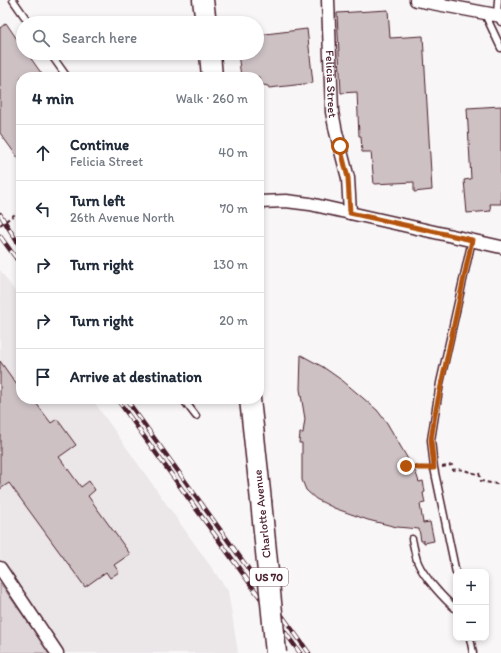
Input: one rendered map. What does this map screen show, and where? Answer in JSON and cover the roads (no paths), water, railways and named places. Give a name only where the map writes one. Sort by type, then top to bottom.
[{"type":"main road","points":[[203,0],[205,16]]},
{"type":"main road","points":[[211,60],[212,72]]},
{"type":"main road","name":"Charlotte Avenue","points":[[251,404],[276,653]]},
{"type":"street","name":"Felicia Street","points":[[328,0],[332,112],[348,178],[350,213]]},
{"type":"street","points":[[416,0],[450,3],[500,18]]},
{"type":"street","points":[[264,202],[301,203],[501,247]]},
{"type":"street","points":[[0,568],[57,653]]},
{"type":"lane","points":[[13,0],[24,16]]},
{"type":"lane","points":[[498,0],[500,18]]},
{"type":"lane","points":[[484,12],[501,48]]},
{"type":"lane","points":[[55,60],[63,72]]},
{"type":"lane","points":[[455,569],[434,468],[431,440],[435,414],[472,240]]},
{"type":"lane","points":[[187,404],[196,416]]},
{"type":"lane","points":[[412,539],[417,561],[421,569],[442,596],[453,606]]},
{"type":"lane","points":[[471,641],[473,653]]},
{"type":"railway","points":[[0,214],[16,240]]},
{"type":"railway","points":[[0,236],[16,258]]},
{"type":"railway","points":[[121,404],[300,653]]},
{"type":"railway","points":[[130,404],[309,653]]}]
